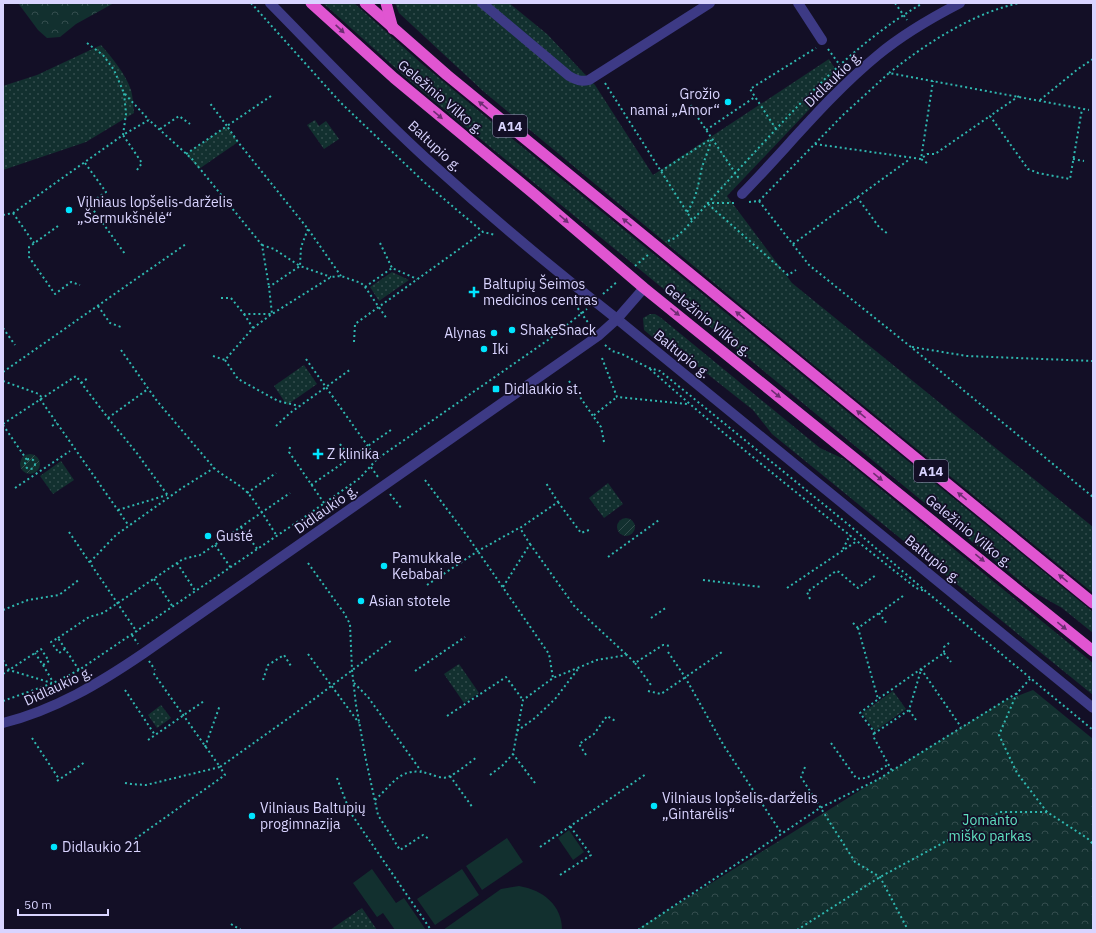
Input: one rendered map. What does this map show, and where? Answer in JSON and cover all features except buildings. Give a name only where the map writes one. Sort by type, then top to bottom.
[{"type":"highway","name":"Geležinio Vilko g.","points":[[311,3],[394,78],[534,194],[644,288],[1093,651]]},
{"type":"highway","name":"Geležinio Vilko g.","points":[[365,3],[447,75],[1093,603]]},
{"type":"highway","points":[[386,3],[394,29]]},
{"type":"street","name":"Baltupio g.","points":[[270,3],[390,124],[505,229],[1093,708]]},
{"type":"street","points":[[482,3],[569,76],[576,80],[583,81],[589,80],[599,74],[710,3]]},
{"type":"street","points":[[798,3],[824,41]]},
{"type":"street","name":"Didlaukio g.","points":[[743,197],[851,79],[878,55],[913,29],[960,3]]},
{"type":"street","name":"Didlaukio g.","points":[[3,723],[51,707],[85,691],[106,678],[598,336],[617,319],[644,288]]},
{"type":"path","points":[[251,3],[340,102],[424,182],[483,232],[497,235]]},
{"type":"path","points":[[895,3],[913,29]]},
{"type":"path","points":[[3,702],[53,683],[79,670],[137,632],[258,550],[360,478],[377,459],[548,340],[582,314],[626,273],[657,247],[674,238],[809,93],[839,64],[903,15],[923,3]]},
{"type":"path","points":[[760,201],[843,115],[889,73],[914,53],[956,28],[983,15],[1019,3]]},
{"type":"path","points":[[776,128],[750,89],[824,41],[839,64]]},
{"type":"path","points":[[87,44],[103,55],[114,70],[124,93],[126,114],[123,135],[142,163],[137,170]]},
{"type":"path","points":[[1040,100],[1078,69],[1093,59]]},
{"type":"path","points":[[889,73],[1090,110]]},
{"type":"path","points":[[599,74],[692,220]]},
{"type":"path","points":[[921,159],[933,81]]},
{"type":"path","points":[[124,93],[149,120],[186,154],[262,245],[272,314]]},
{"type":"path","points":[[186,154],[271,96]]},
{"type":"path","points":[[921,159],[927,154],[934,154],[1019,96]]},
{"type":"path","points":[[706,130],[755,97]]},
{"type":"path","points":[[209,102],[238,142],[308,229],[341,276]]},
{"type":"path","points":[[691,105],[692,110],[735,173],[743,197]]},
{"type":"path","points":[[990,116],[1028,169],[1038,173],[1070,179],[1082,109]]},
{"type":"path","points":[[160,129],[179,116],[190,124]]},
{"type":"path","points":[[3,215],[13,213],[123,135],[149,120]]},
{"type":"path","points":[[661,171],[711,139]]},
{"type":"path","points":[[687,212],[694,201],[711,139]]},
{"type":"path","points":[[815,144],[921,159],[927,163]]},
{"type":"path","points":[[793,244],[911,158]]},
{"type":"path","points":[[1073,159],[1084,161]]},
{"type":"path","points":[[85,163],[106,192],[89,204],[126,254]]},
{"type":"path","points":[[707,203],[743,197],[760,201],[809,265],[1093,497]]},
{"type":"path","points":[[857,198],[879,227],[888,234]]},
{"type":"path","points":[[707,203],[788,275],[796,270]]},
{"type":"path","points":[[13,213],[34,243]]},
{"type":"path","points":[[58,226],[28,247],[29,257],[55,294],[71,282],[80,285]]},
{"type":"path","points":[[300,266],[301,247],[308,229]]},
{"type":"path","points":[[354,342],[355,324],[483,232]]},
{"type":"path","points":[[380,243],[392,268],[417,279]]},
{"type":"path","points":[[3,372],[186,244]]},
{"type":"path","points":[[262,245],[274,248],[300,266],[331,277],[341,276],[361,284],[365,287],[387,319]]},
{"type":"path","points":[[269,287],[300,266]]},
{"type":"path","points":[[365,287],[392,268]]},
{"type":"path","points":[[225,360],[253,328],[272,314],[331,277]]},
{"type":"path","points":[[221,298],[231,298],[253,328]]},
{"type":"path","points":[[98,306],[110,323],[121,327]]},
{"type":"path","points":[[244,314],[272,314]]},
{"type":"path","points":[[3,328],[15,345]]},
{"type":"path","points":[[911,347],[967,356],[1093,361]]},
{"type":"path","points":[[121,350],[157,401],[214,468],[247,493],[277,536]]},
{"type":"path","points":[[612,351],[622,354],[649,368],[660,371],[849,525],[926,592],[1093,730]]},
{"type":"path","points":[[213,356],[225,360],[238,379],[278,401],[299,406]]},
{"type":"path","points":[[602,358],[617,397]]},
{"type":"path","points":[[306,359],[377,459]]},
{"type":"path","points":[[649,368],[688,404],[857,541],[916,588],[926,592]]},
{"type":"path","points":[[276,426],[299,406],[351,369]]},
{"type":"path","points":[[33,468],[29,469],[26,467],[25,463],[27,460],[3,424],[76,376],[136,452],[168,496]]},
{"type":"path","points":[[81,383],[88,378]]},
{"type":"path","points":[[3,381],[39,394],[57,423],[129,526]]},
{"type":"path","points":[[570,381],[601,427],[604,442]]},
{"type":"path","points":[[108,418],[148,389]]},
{"type":"path","points":[[593,416],[617,397],[688,404]]},
{"type":"path","points":[[52,426],[57,423]]},
{"type":"path","points":[[311,485],[391,430]]},
{"type":"path","points":[[340,444],[350,459]]},
{"type":"path","points":[[290,447],[289,452],[324,503]]},
{"type":"path","points":[[15,488],[70,451]]},
{"type":"path","points":[[27,460],[31,459],[34,461],[35,465],[33,468],[36,473]]},
{"type":"path","points":[[90,562],[116,535],[168,496],[214,468]]},
{"type":"path","points":[[247,493],[276,473]]},
{"type":"path","points":[[425,480],[478,550],[549,654],[553,678]]},
{"type":"path","points":[[546,483],[581,533],[589,530]]},
{"type":"path","points":[[65,649],[59,653],[52,642],[89,616],[103,613],[118,604],[177,563],[184,559],[200,555],[215,546],[290,492]]},
{"type":"path","points":[[118,510],[168,496]]},
{"type":"path","points":[[396,501],[402,509]]},
{"type":"path","points":[[427,585],[478,550],[520,528],[558,502]]},
{"type":"path","points":[[608,557],[659,520]]},
{"type":"path","points":[[241,527],[258,550]]},
{"type":"path","points":[[520,528],[575,607],[635,662],[651,685]]},
{"type":"path","points":[[69,532],[137,632]]},
{"type":"path","points":[[843,550],[850,535]]},
{"type":"path","points":[[787,588],[857,541]]},
{"type":"path","points":[[502,587],[530,544]]},
{"type":"path","points":[[215,546],[231,568]]},
{"type":"path","points":[[177,563],[196,592]]},
{"type":"path","points":[[308,563],[344,613],[350,624],[353,682],[378,815],[400,850],[423,835],[429,839]]},
{"type":"path","points":[[810,599],[806,592],[836,571],[858,588],[876,575]]},
{"type":"path","points":[[3,610],[28,600],[59,595],[80,579]]},
{"type":"path","points":[[154,579],[173,607]]},
{"type":"path","points":[[703,580],[761,587]]},
{"type":"path","points":[[858,628],[903,596]]},
{"type":"path","points":[[651,618],[667,607]]},
{"type":"path","points":[[879,613],[887,624]]},
{"type":"path","points":[[853,623],[858,628],[878,699]]},
{"type":"path","points":[[415,671],[465,637]]},
{"type":"path","points":[[58,638],[79,670]]},
{"type":"path","points":[[125,783],[146,785],[220,768],[331,687],[392,640]]},
{"type":"path","points":[[949,642],[944,647],[944,653],[951,662]]},
{"type":"path","points":[[635,662],[663,645],[671,646]]},
{"type":"path","points":[[3,674],[41,649],[49,661],[43,665]]},
{"type":"path","points":[[668,652],[685,677],[724,746],[782,834]]},
{"type":"path","points":[[648,691],[661,694],[722,652]]},
{"type":"path","points":[[35,653],[53,683]]},
{"type":"path","points":[[892,771],[873,736],[875,733],[860,713],[944,653]]},
{"type":"path","points":[[308,654],[331,687],[360,724]]},
{"type":"path","points":[[263,680],[268,665],[284,655],[291,666]]},
{"type":"path","points":[[490,775],[502,766],[513,754],[524,700],[553,678],[597,660],[627,655]]},
{"type":"path","points":[[3,660],[9,670],[53,683]]},
{"type":"path","points":[[517,731],[535,718],[555,699],[579,668]]},
{"type":"path","points":[[875,733],[909,710],[921,669]]},
{"type":"path","points":[[921,669],[961,727]]},
{"type":"path","points":[[135,839],[225,775],[152,671]]},
{"type":"path","points":[[447,716],[506,677],[524,700]]},
{"type":"path","points":[[1030,678],[1017,693],[999,734],[1017,773],[1048,812],[1087,838],[1093,844]]},
{"type":"path","points":[[353,682],[368,697],[421,771]]},
{"type":"path","points":[[125,690],[155,735]]},
{"type":"path","points":[[638,930],[820,808],[877,780],[1017,693]]},
{"type":"path","points":[[148,740],[204,701]]},
{"type":"path","points":[[205,747],[220,705]]},
{"type":"path","points":[[909,710],[916,720]]},
{"type":"path","points":[[586,755],[579,744],[594,734],[608,716],[617,722]]},
{"type":"path","points":[[32,738],[58,780],[85,762]]},
{"type":"path","points":[[831,743],[856,778],[860,779],[871,776],[889,764]]},
{"type":"path","points":[[513,754],[535,784]]},
{"type":"path","points":[[375,800],[396,778],[405,773],[421,771],[440,777],[448,777],[477,757]]},
{"type":"path","points":[[231,759],[234,763]]},
{"type":"path","points":[[805,767],[801,777],[820,808],[855,862],[880,877],[908,930]]},
{"type":"path","points":[[540,847],[646,774]]},
{"type":"path","points":[[450,776],[473,808]]},
{"type":"path","points":[[337,778],[350,812],[431,930]]},
{"type":"path","points":[[796,930],[880,877],[1000,812],[1048,812]]},
{"type":"path","points":[[560,875],[591,854],[570,826]]},
{"type":"path","points":[[231,924],[241,930]]},
{"type":"green space","points":[[18,3],[114,3],[76,24],[60,37],[47,38],[38,30]]},
{"type":"green space","points":[[323,3],[354,3],[421,63],[515,141],[1093,612],[1093,633],[1062,608],[1032,591],[411,82]]},
{"type":"green space","points":[[395,3],[509,3],[547,34],[595,85],[653,175],[829,59],[840,77],[727,196],[792,283],[1093,527],[1093,593],[749,312],[483,91],[399,13]]},
{"type":"green space","points":[[101,45],[118,66],[128,84],[132,93],[134,113],[86,142],[3,170],[3,86],[37,75]]},
{"type":"green space","points":[[315,120],[319,126],[326,121],[339,139],[324,149],[307,125]]},
{"type":"green space","points":[[227,126],[238,142],[199,169],[186,154]]},
{"type":"green space","points":[[392,272],[409,280],[379,301],[370,287]]},
{"type":"green space","points":[[650,314],[655,314],[660,317],[820,448],[844,459],[1093,663],[1093,695],[772,434],[753,410],[672,346],[663,346],[644,330],[643,318]]},
{"type":"green space","points":[[304,365],[317,384],[287,405],[274,386]]},
{"type":"green space","points":[[30,454],[37,457],[40,464],[37,471],[30,474],[23,471],[20,464],[23,457]]},
{"type":"green space","points":[[61,461],[74,480],[53,494],[40,476]]},
{"type":"green space","points":[[608,483],[623,504],[604,518],[589,498]]},
{"type":"green space","points":[[626,518],[632,521],[635,527],[632,533],[626,536],[620,533],[617,527],[620,521]]},
{"type":"green space","points":[[459,664],[479,693],[464,703],[444,674]]},
{"type":"green space","name":"Jomanto miško parkas","points":[[1033,690],[1093,739],[1093,930],[636,930],[1002,702]]},
{"type":"green space","points":[[893,691],[906,709],[875,731],[862,713]]},
{"type":"green space","points":[[161,705],[171,718],[157,728],[148,715]]},
{"type":"green space","points":[[569,830],[584,852],[573,860],[558,838]]},
{"type":"green space","points":[[507,838],[523,862],[482,890],[466,866]]},
{"type":"green space","points":[[372,869],[396,903],[404,898],[426,930],[395,930],[383,913],[377,917],[353,883]]},
{"type":"green space","points":[[462,869],[479,895],[435,925],[417,899]]},
{"type":"green space","points":[[519,886],[536,891],[550,900],[559,913],[562,930],[443,930],[501,889]]},
{"type":"green space","points":[[362,908],[377,930],[330,930]]},
{"type":"place","name":"Grožio namai „Amor“","points":[[728,102]]},
{"type":"place","name":"Vilniaus lopšelis-darželis „Šermukšnėlė“","points":[[69,210]]},
{"type":"place","name":"Baltupių Šeimos medicinos centras","points":[[474,292]]},
{"type":"place","name":"ShakeSnack","points":[[512,330]]},
{"type":"place","name":"Alynas","points":[[494,333]]},
{"type":"place","name":"Iki","points":[[484,349]]},
{"type":"place","name":"Didlaukio st.","points":[[496,389]]},
{"type":"place","name":"Z klinika","points":[[318,454]]},
{"type":"place","name":"Gusté","points":[[208,536]]},
{"type":"place","name":"Pamukkale Kebabai","points":[[384,566]]},
{"type":"place","name":"Asian stotele","points":[[361,601]]},
{"type":"place","name":"Vilniaus lopšelis-darželis „Gintarėlis“","points":[[654,806]]},
{"type":"place","name":"Vilniaus Baltupių progimnazija","points":[[252,816]]},
{"type":"place","name":"Didlaukio 21","points":[[54,847]]}]
